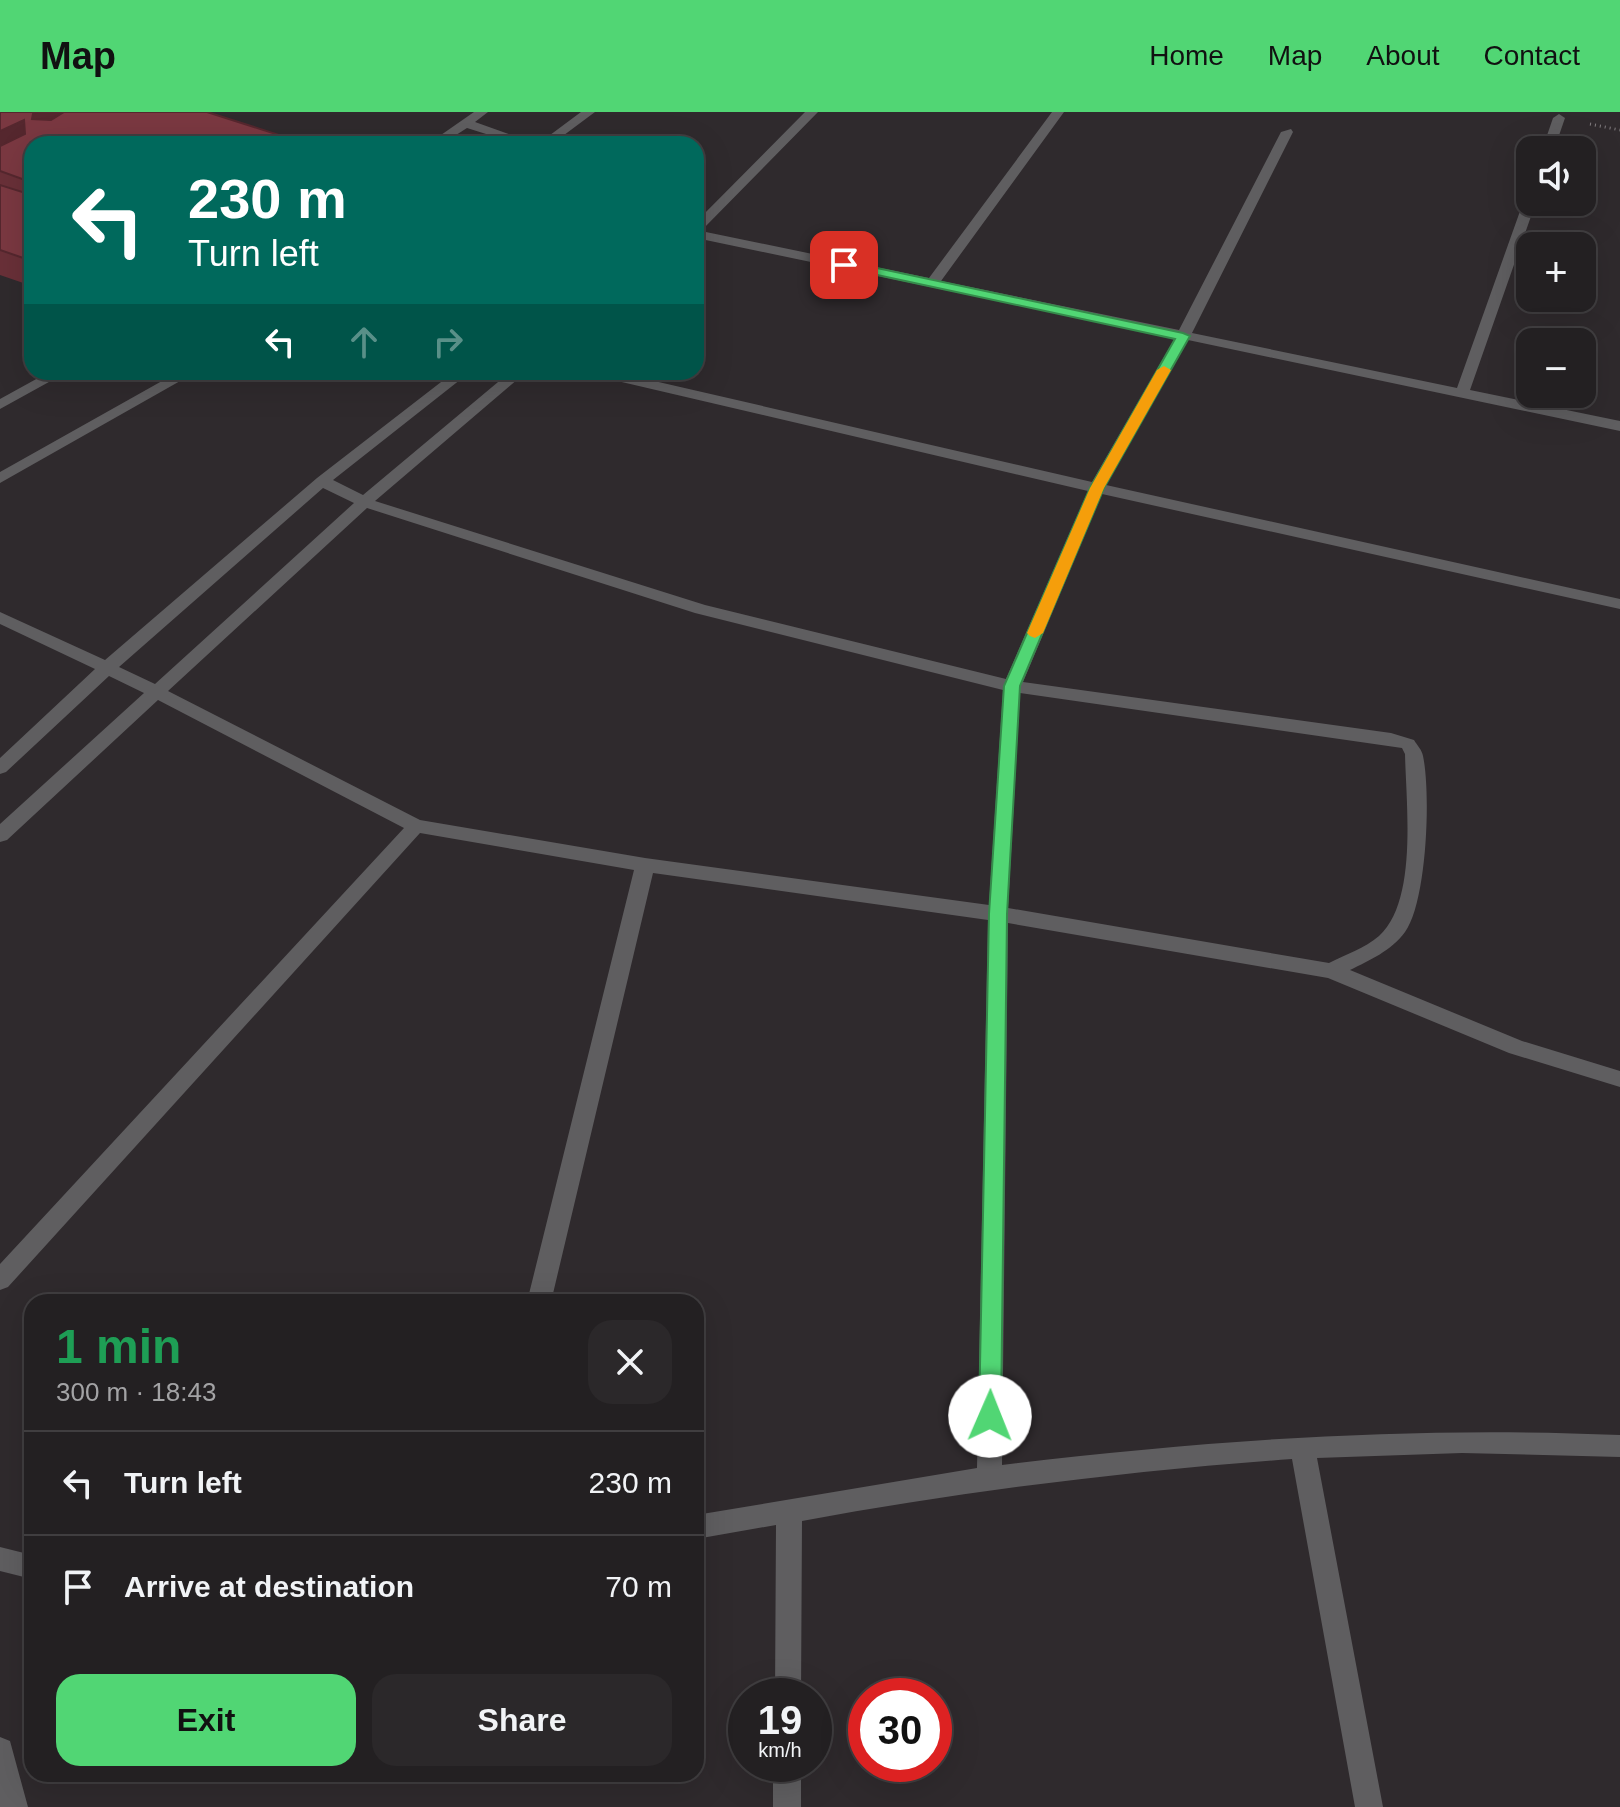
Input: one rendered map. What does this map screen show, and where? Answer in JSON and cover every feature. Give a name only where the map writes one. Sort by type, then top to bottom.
[{"type":"street","points":[[446,136],[482,112]]},
{"type":"street","points":[[555,136],[589,112]]},
{"type":"street","points":[[704,223],[812,112]]},
{"type":"street","points":[[933,283],[1058,112]]},
{"type":"street","points":[[1553,136],[1559,118]]},
{"type":"street","points":[[465,123],[506,136]]},
{"type":"street","points":[[989,1478],[998,914],[1012,686],[1097,488],[1183,336],[1287,132]]},
{"type":"street","points":[[1462,393],[1524,216]]},
{"type":"street","points":[[704,233],[1620,426]]},
{"type":"street","points":[[0,405],[45,380]]},
{"type":"street","points":[[0,478],[175,380]]},
{"type":"street","points":[[0,768],[107,668],[322,481],[453,380]]},
{"type":"street","points":[[0,835],[364,502],[509,380]]},
{"type":"street","points":[[631,380],[1620,604]]},
{"type":"street","points":[[322,481],[364,502],[701,609],[1012,686],[1391,739],[1408,744],[1414,754],[1415,863],[1408,909],[1388,939],[1331,971]]},
{"type":"street","points":[[0,617],[155,691],[416,826],[645,865],[998,914],[1331,971],[1516,1047],[1620,1079]]},
{"type":"street","points":[[0,1280],[416,826]]},
{"type":"street","points":[[541,1294],[645,865]]},
{"type":"street","points":[[704,1526],[989,1478],[1302,1446],[1531,1441],[1620,1446]]},
{"type":"street","points":[[1302,1446],[1369,1807]]},
{"type":"street","points":[[788,1678],[789,1512]]},
{"type":"street","points":[[0,1559],[24,1565]]},
{"type":"street","points":[[0,1751],[14,1807]]},
{"type":"street","points":[[787,1782],[787,1807]]},
{"type":"building","points":[[0,112],[37,112],[32,119],[51,120],[64,112],[207,112],[282,136],[24,136],[24,180],[0,171],[0,146],[25,134],[24,120],[0,131]]},
{"type":"building","points":[[0,185],[24,190],[24,258],[0,250]]},
{"type":"slow traffic","points":[[1035,633],[1097,488],[1164,370]]},
{"type":"route","points":[[844,265],[1183,336],[1097,488],[1012,686],[998,914],[990,1416]]}]
